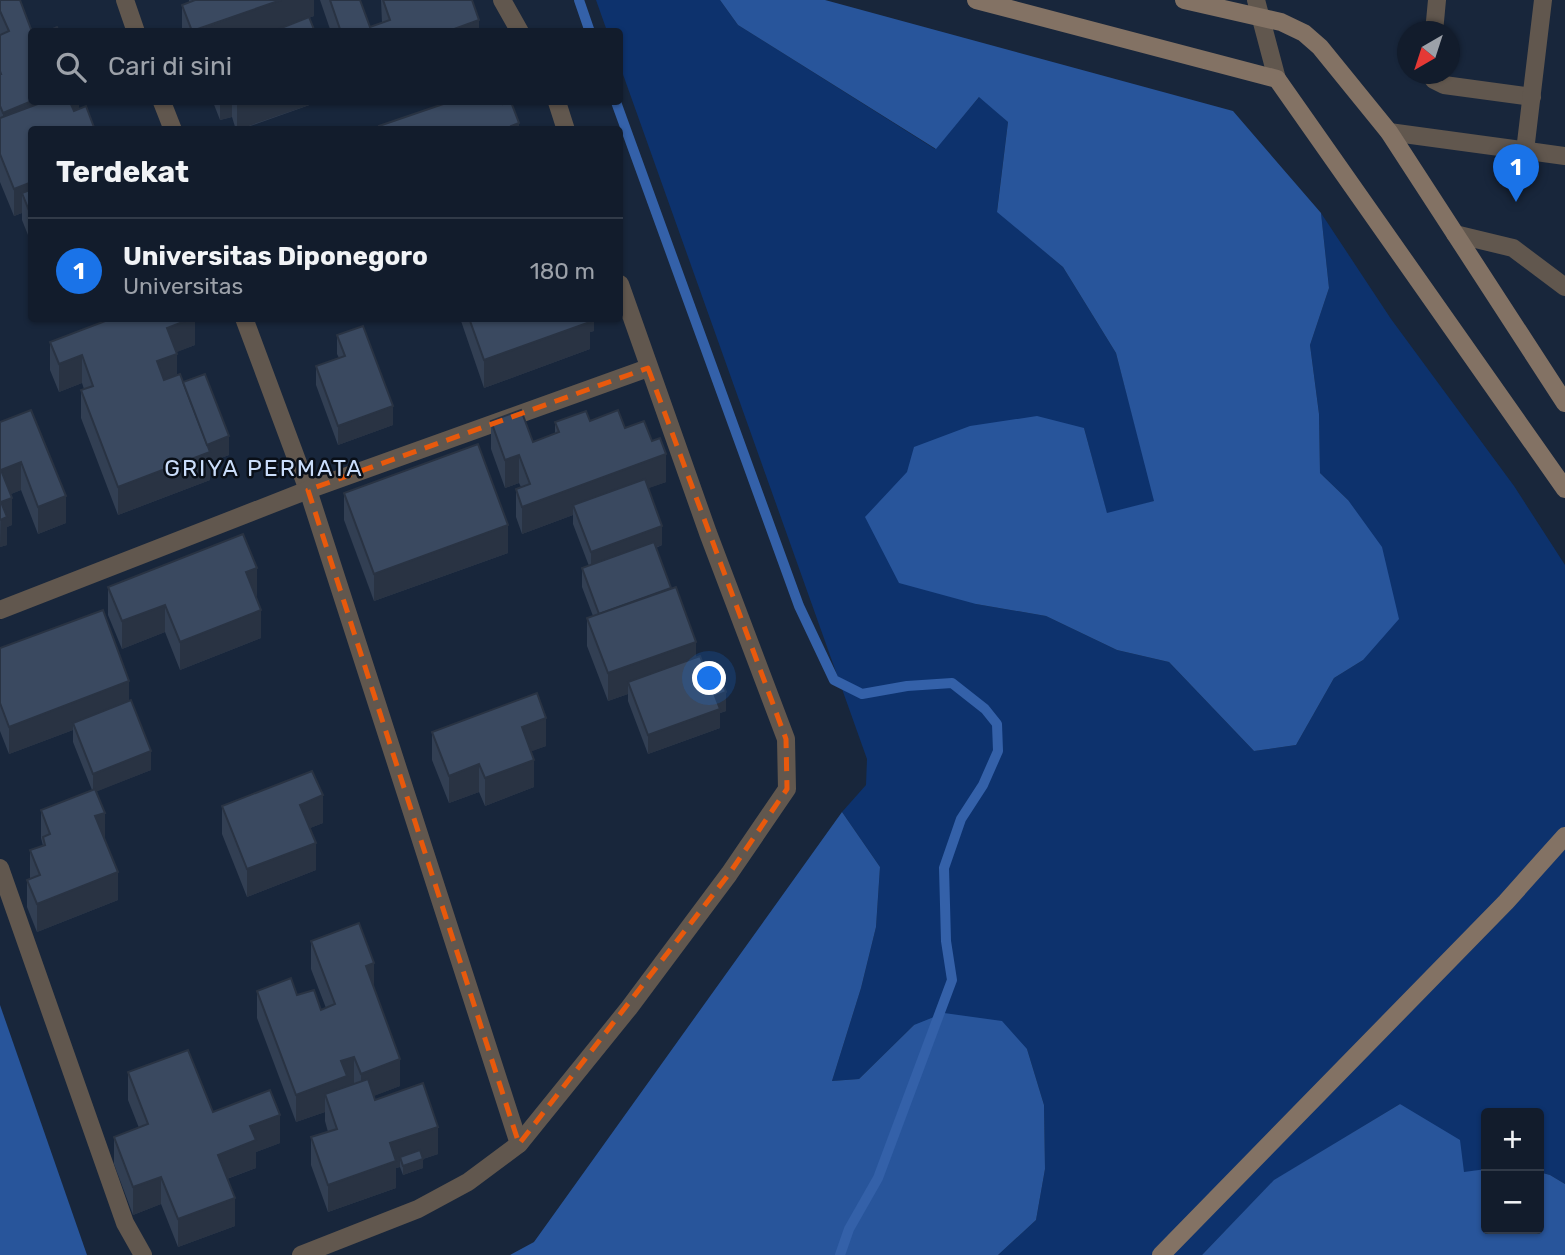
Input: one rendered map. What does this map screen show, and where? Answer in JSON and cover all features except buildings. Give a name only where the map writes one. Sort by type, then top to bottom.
[{"type":"street","points":[[125,0],[135,28]]},
{"type":"street","points":[[502,0],[518,28]]},
{"type":"street","points":[[976,0],[1277,79]]},
{"type":"street","points":[[1184,0],[1281,22],[1304,33],[1321,47],[1389,132],[1565,404]]},
{"type":"street","points":[[1256,0],[1277,79],[1565,489]]},
{"type":"street","points":[[1435,21],[1437,0]]},
{"type":"street","points":[[1525,151],[1543,0]]},
{"type":"street","points":[[1442,84],[1532,97]]},
{"type":"street","points":[[163,105],[171,126]]},
{"type":"street","points":[[558,105],[565,126]]},
{"type":"street","points":[[1389,132],[1565,156]]},
{"type":"street","points":[[1455,234],[1513,248],[1565,287]]},
{"type":"street","points":[[301,1255],[418,1209],[468,1182],[519,1144],[629,1008],[729,874],[787,789],[786,739],[648,368],[623,293]]},
{"type":"street","points":[[245,322],[308,490],[519,1144]]},
{"type":"street","points":[[0,610],[308,490],[648,368]]},
{"type":"street","points":[[1161,1255],[1506,902],[1565,836]]},
{"type":"street","points":[[0,868],[125,1223],[143,1255]]},
{"type":"highlighted area","points":[[648,368],[786,739],[787,789],[729,874],[519,1144],[308,490]]},
{"type":"shaded area","points":[[596,0],[720,0],[738,25],[935,149],[980,96],[1008,122],[997,211],[1063,267],[1116,353],[1155,501],[1107,514],[1084,428],[976,604],[1046,616],[1117,650],[1169,662],[1254,751],[1296,745],[1334,678],[1363,660],[1348,500],[1320,473],[1319,414],[1310,345],[1329,288],[1321,213],[1391,319],[1514,486],[1565,565],[1565,1184],[1544,1173],[1544,1108],[1481,1108],[1481,1170],[1464,1173],[1400,1104],[1275,1180],[1202,1255],[998,1255],[1036,1220],[1045,1169],[1044,1105],[1027,1049],[914,1025],[859,1079],[832,1081],[861,988],[876,927],[880,867],[842,812],[866,785],[867,759],[623,74],[623,28],[606,28]]},
{"type":"shaded area","points":[[720,0],[825,0],[1233,111],[1321,213],[1329,288],[1310,345],[1319,414],[1320,473],[1348,500],[1382,547],[1399,619],[1363,660],[1334,678],[1296,745],[1254,751],[1169,662],[1117,650],[1046,616],[976,604],[899,583],[865,517],[907,472],[914,447],[970,426],[1037,416],[1084,428],[1107,513],[1154,501],[1116,353],[1063,267],[997,212],[1008,122],[979,97],[936,149],[738,25]]},
{"type":"shaded area","points":[[842,812],[880,867],[876,927],[861,988],[832,1081],[859,1079],[914,1025],[944,1013],[1002,1021],[1027,1049],[1044,1105],[1045,1169],[1036,1220],[998,1255],[510,1255],[534,1242]]},
{"type":"shaded area","points":[[0,1005],[87,1255],[0,1255]]},
{"type":"shaded area","points":[[1400,1104],[1460,1140],[1464,1172],[1481,1170],[1481,1234],[1544,1234],[1544,1173],[1565,1184],[1565,1255],[1202,1255],[1274,1180]]},
{"type":"waterway","points":[[579,0],[589,28]]},
{"type":"waterway","points":[[617,105],[799,606],[834,680],[862,694],[907,686],[952,683],[985,709],[997,724],[998,751],[983,785],[961,819],[944,868],[946,941],[952,980],[878,1178],[849,1229],[840,1255]]},
{"type":"place","name":"Universitas Diponegoro","points":[[1516,202]]},
{"type":"district","name":"GRIYA PERMATA","points":[[264,468]]}]
